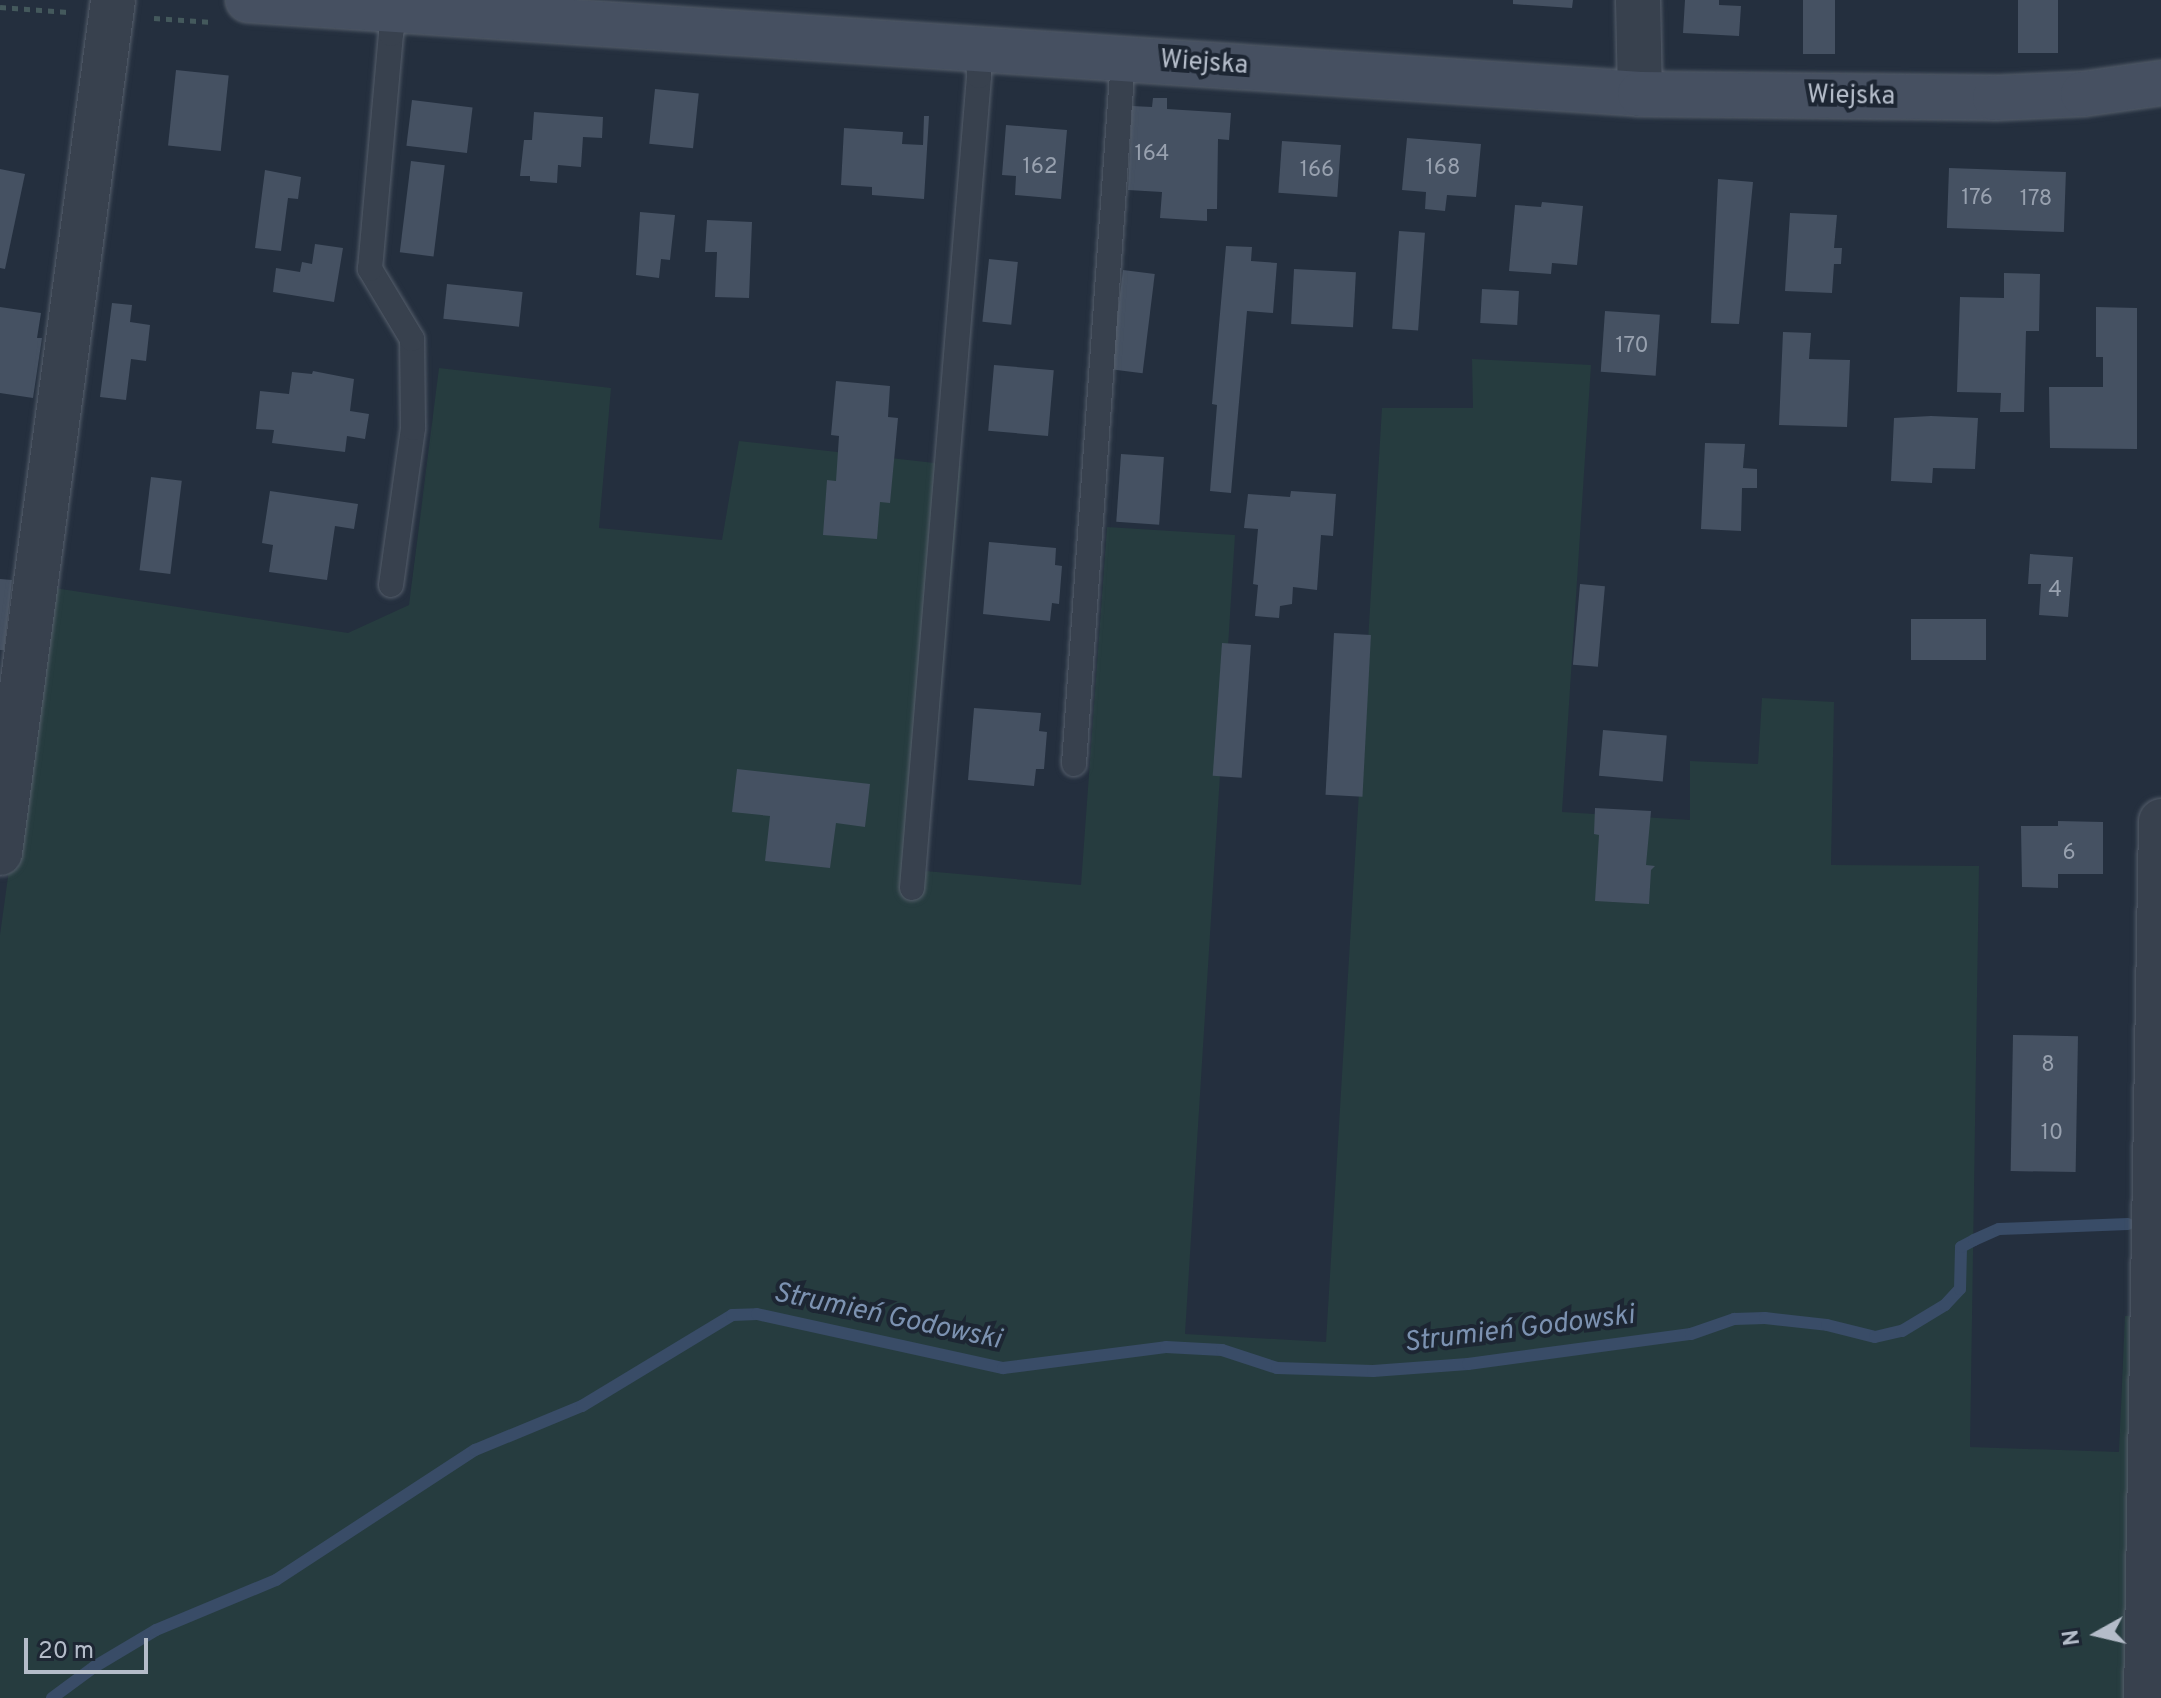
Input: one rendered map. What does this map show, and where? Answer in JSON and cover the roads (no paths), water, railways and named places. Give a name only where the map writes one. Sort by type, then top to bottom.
[{"type":"street","points":[[0,853],[113,0]]},
{"type":"street","name":"Wiejska","points":[[248,0],[1640,94],[1995,98],[2083,94],[2161,83]]},
{"type":"street","points":[[1638,0],[1640,94]]},
{"type":"street","points":[[2146,1698],[2161,821]]},
{"type":"lane","points":[[391,585],[413,428],[412,339],[370,269],[391,34],[396,10]]},
{"type":"lane","points":[[912,888],[978,92],[978,49]]},
{"type":"lane","points":[[1074,764],[1123,59]]},
{"type":"waterway","name":"Strumień Godowski","points":[[52,1698],[94,1667],[156,1630],[276,1580],[475,1450],[582,1406],[732,1315],[757,1314],[1003,1368],[1166,1347],[1222,1350],[1277,1368],[1373,1371],[1468,1364],[1691,1334],[1734,1319],[1765,1318],[1827,1325],[1875,1337],[1902,1331],[1945,1305],[1960,1289],[1961,1247],[1974,1240],[1999,1229],[2128,1224]]}]
